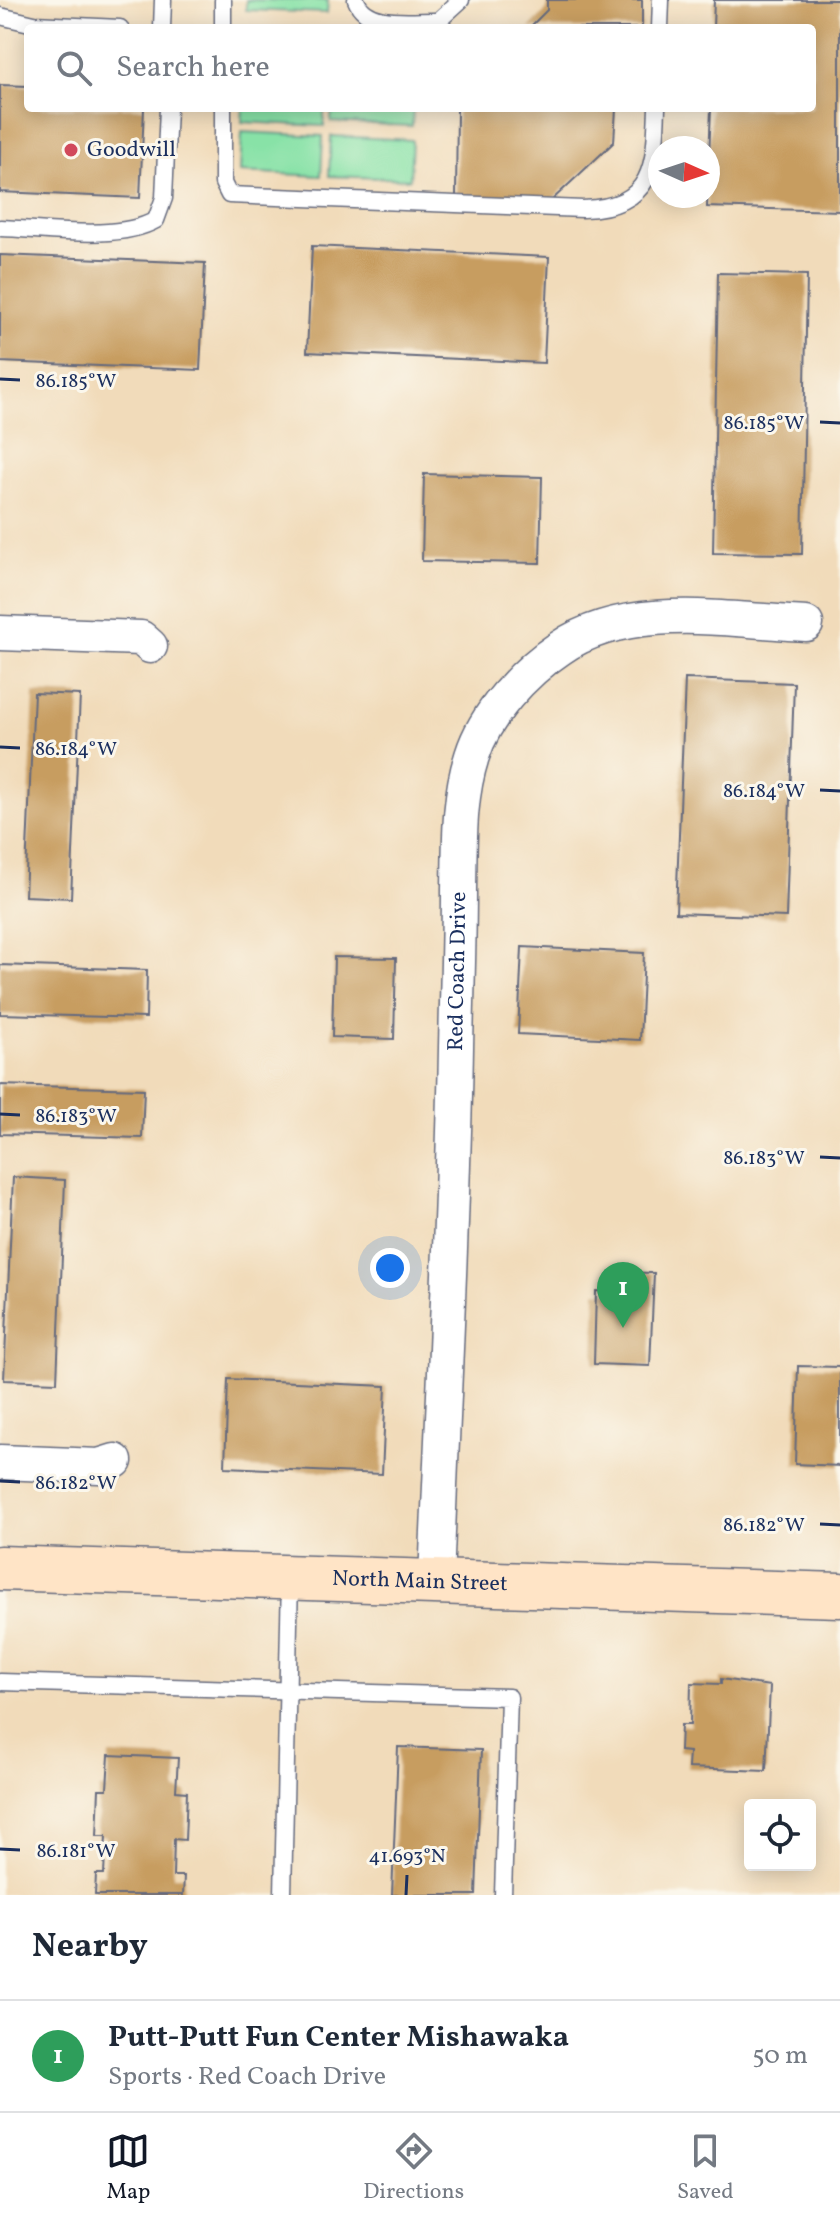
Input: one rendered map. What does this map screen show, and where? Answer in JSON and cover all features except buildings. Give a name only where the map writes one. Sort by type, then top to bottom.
[{"type":"main road","name":"North Main Street","points":[[0,1568],[840,1595]]},
{"type":"street","name":"Red Coach Drive","points":[[436,1581],[456,1073],[461,798],[473,753],[515,687],[562,646],[598,630],[637,620],[669,618],[806,624]]},
{"type":"street","points":[[0,633],[141,638],[150,646]]},
{"type":"street","points":[[0,1462],[99,1466],[115,1461]]},
{"type":"lane","points":[[162,24],[163,0]]},
{"type":"lane","points":[[223,0],[223,24]]},
{"type":"lane","points":[[356,0],[359,7],[378,19],[438,21],[461,0]]},
{"type":"lane","points":[[660,24],[661,0]]},
{"type":"lane","points":[[0,16],[34,24]]},
{"type":"lane","points":[[0,228],[104,231],[132,229],[156,220],[164,198],[168,112]]},
{"type":"lane","points":[[223,112],[223,183],[229,195],[583,209],[618,204],[645,181],[655,157],[657,112]]},
{"type":"lane","points":[[283,1895],[290,1577]]},
{"type":"lane","points":[[0,1682],[509,1697],[503,1895]]},
{"type":"green space","points":[[246,0],[328,0],[327,13],[246,10]]},
{"type":"green space","points":[[243,112],[324,112],[324,126],[242,122]]},
{"type":"green space","points":[[332,112],[413,112],[412,126],[331,122]]},
{"type":"green space","points":[[242,132],[323,136],[321,176],[240,172]]},
{"type":"green space","points":[[331,136],[412,140],[410,179],[329,176]]},
{"type":"place","name":"Goodwill","points":[[71,150]]},
{"type":"place","name":"Putt-Putt Fun Center Mishawaka","points":[[623,1328]]}]
